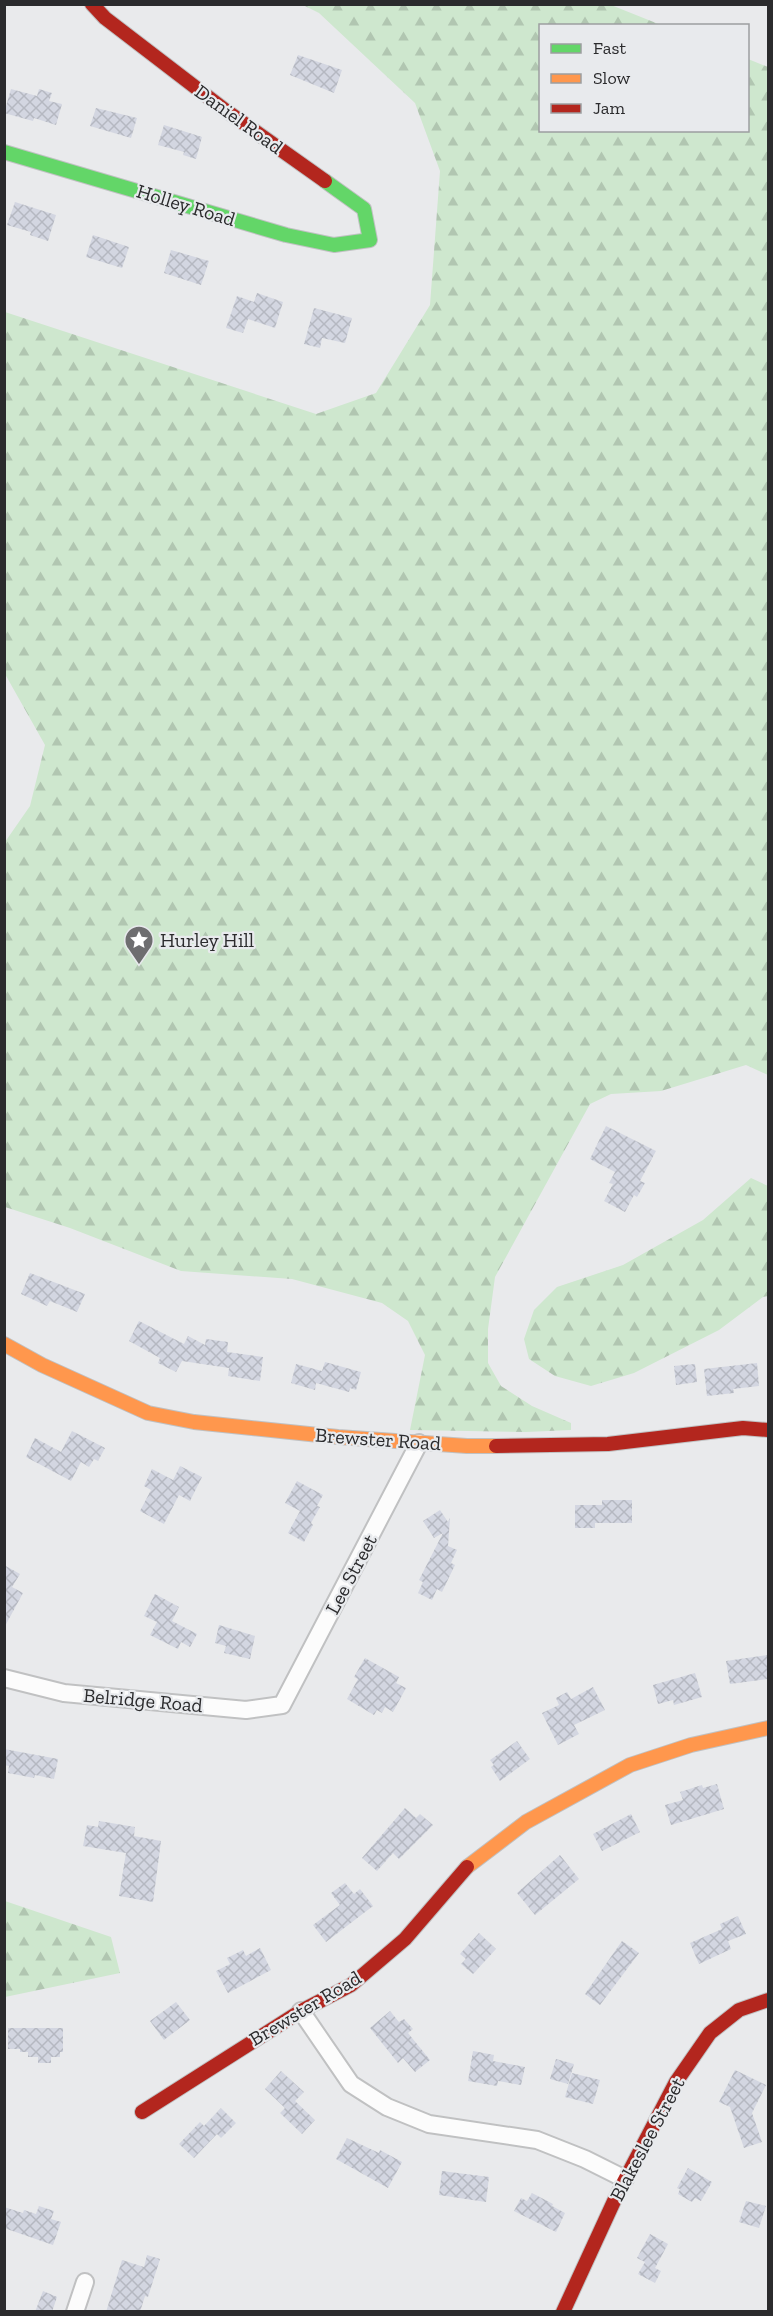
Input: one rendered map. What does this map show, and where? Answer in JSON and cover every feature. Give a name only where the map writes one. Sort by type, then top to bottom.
[{"type":"street","name":"Daniel Road","points":[[92,4],[105,18],[225,110],[364,209],[369,240]]},
{"type":"street","name":"Holley Road","points":[[4,152],[286,235],[334,245],[369,240]]},
{"type":"street","name":"Brewster Road","points":[[4,1344],[42,1365],[148,1413],[194,1422],[338,1437],[467,1446],[608,1444],[742,1428],[768,1430]]},
{"type":"street","name":"Lee Street","points":[[282,1705],[419,1443]]},
{"type":"street","name":"Belridge Road","points":[[4,1678],[64,1693],[246,1710],[282,1705]]},
{"type":"street","name":"Brewster Road","points":[[142,2112],[301,2011],[351,1985],[405,1939],[468,1866],[526,1822],[630,1765],[691,1745],[768,1728]]},
{"type":"street","name":"Blakeslee Street","points":[[562,2312],[625,2179],[676,2082],[710,2033],[739,2010],[768,2000]]},
{"type":"street","points":[[301,2011],[351,2084],[387,2107],[429,2124],[537,2140],[585,2159],[625,2179]]},
{"type":"street","points":[[75,2312],[85,2282]]},
{"type":"green space","points":[[303,5],[611,5],[658,24],[539,24],[539,132],[749,132],[749,59],[768,67],[768,1075],[746,1065],[661,1091],[611,1094],[590,1104],[495,1277],[488,1329],[488,1363],[501,1386],[532,1406],[571,1423],[571,1430],[526,1432],[410,1430],[425,1355],[408,1321],[382,1303],[292,1279],[181,1271],[70,1228],[5,1207],[5,842],[30,806],[45,745],[5,674],[5,312],[316,414],[376,393],[430,305],[440,171],[415,103],[319,13]]},
{"type":"green space","points":[[751,1178],[768,1186],[768,1296],[763,1297],[719,1330],[634,1373],[591,1386],[555,1376],[529,1359],[524,1339],[534,1310],[557,1287],[623,1265],[703,1220]]},
{"type":"green space","points":[[5,1901],[111,1937],[120,1973],[5,1997]]},
{"type":"building","points":[[298,55],[342,70],[334,93],[290,75]]},
{"type":"building","points":[[11,89],[37,96],[39,89],[52,93],[49,101],[62,104],[56,125],[34,118],[33,121],[4,113]]},
{"type":"building","points":[[96,108],[137,118],[131,138],[90,126]]},
{"type":"building","points":[[164,125],[202,137],[196,159],[183,155],[184,152],[158,145]]},
{"type":"building","points":[[15,202],[56,215],[48,241],[30,235],[31,232],[7,225]]},
{"type":"building","points":[[93,235],[129,247],[122,268],[86,257]]},
{"type":"building","points":[[171,250],[209,261],[201,285],[164,273]]},
{"type":"building","points":[[257,293],[283,302],[275,328],[248,319],[243,333],[226,328],[237,296],[254,302]]},
{"type":"building","points":[[314,308],[352,318],[345,343],[322,338],[320,348],[304,344]]},
{"type":"building","points":[[606,1126],[656,1151],[640,1181],[645,1183],[637,1197],[634,1195],[625,1212],[604,1201],[613,1184],[609,1183],[615,1172],[590,1159]]},
{"type":"building","points":[[30,1273],[85,1294],[77,1312],[50,1301],[47,1306],[21,1294]]},
{"type":"building","points":[[139,1321],[184,1344],[188,1336],[205,1345],[206,1339],[228,1342],[227,1352],[263,1357],[260,1381],[228,1376],[229,1368],[182,1361],[176,1372],[158,1363],[160,1358],[129,1341]]},
{"type":"building","points":[[325,1362],[361,1372],[356,1390],[350,1388],[349,1392],[316,1383],[315,1390],[291,1383],[296,1364],[322,1371]]},
{"type":"building","points":[[757,1363],[759,1386],[733,1389],[734,1393],[707,1396],[704,1369]]},
{"type":"building","points":[[695,1364],[697,1382],[676,1385],[674,1366]]},
{"type":"building","points":[[72,1431],[105,1448],[98,1461],[94,1459],[89,1467],[81,1462],[71,1481],[26,1457],[35,1438],[61,1452]]},
{"type":"building","points":[[180,1466],[202,1477],[190,1501],[179,1495],[164,1524],[140,1511],[151,1490],[144,1486],[152,1469],[173,1480]]},
{"type":"building","points":[[297,1481],[323,1495],[317,1506],[320,1507],[311,1523],[313,1525],[304,1542],[288,1533],[300,1511],[285,1503]]},
{"type":"building","points":[[602,1500],[632,1500],[632,1523],[595,1523],[595,1528],[575,1528],[575,1505],[602,1505]]},
{"type":"building","points":[[440,1510],[448,1522],[450,1518],[448,1546],[457,1550],[451,1563],[455,1565],[442,1592],[437,1589],[432,1600],[418,1593],[423,1582],[419,1580],[443,1533],[434,1538],[423,1521]]},
{"type":"building","points":[[4,1565],[20,1574],[12,1587],[23,1593],[4,1628]]},
{"type":"building","points":[[155,1594],[179,1607],[172,1621],[197,1634],[190,1647],[181,1642],[178,1649],[150,1635],[157,1622],[144,1616]]},
{"type":"building","points":[[219,1625],[255,1636],[250,1659],[224,1653],[226,1646],[215,1643]]},
{"type":"building","points":[[768,1655],[768,1679],[730,1684],[726,1661]]},
{"type":"building","points":[[365,1658],[399,1677],[396,1683],[406,1688],[393,1712],[385,1707],[382,1713],[377,1710],[374,1715],[347,1699],[358,1679],[354,1677]]},
{"type":"building","points":[[695,1673],[702,1697],[674,1705],[673,1700],[658,1704],[653,1685]]},
{"type":"building","points":[[593,1687],[605,1710],[574,1725],[579,1734],[558,1745],[542,1713],[559,1705],[556,1698],[567,1692],[571,1699]]},
{"type":"building","points":[[517,1741],[530,1759],[500,1781],[491,1767],[494,1765],[490,1760]]},
{"type":"building","points":[[4,1749],[58,1759],[54,1779],[8,1773],[9,1766],[4,1765]]},
{"type":"building","points":[[717,1784],[724,1809],[671,1825],[665,1805],[683,1800],[680,1792],[702,1785],[703,1788]]},
{"type":"building","points":[[405,1808],[416,1818],[420,1814],[433,1825],[399,1859],[393,1853],[377,1871],[362,1858]]},
{"type":"building","points":[[631,1814],[640,1832],[602,1851],[593,1834]]},
{"type":"building","points":[[99,1821],[135,1827],[134,1836],[161,1841],[153,1902],[119,1896],[126,1853],[83,1846],[87,1825],[98,1827]]},
{"type":"building","points":[[560,1855],[579,1879],[535,1915],[517,1893]]},
{"type":"building","points":[[345,1883],[354,1894],[360,1889],[373,1906],[326,1942],[313,1925],[340,1905],[331,1893]]},
{"type":"building","points":[[738,1916],[746,1934],[728,1941],[731,1949],[699,1964],[690,1943],[722,1929],[720,1924]]},
{"type":"building","points":[[479,1933],[496,1949],[473,1974],[461,1964],[466,1959],[460,1954]]},
{"type":"building","points":[[622,1941],[639,1953],[600,2005],[585,1994]]},
{"type":"building","points":[[260,1948],[271,1970],[228,1993],[216,1971],[230,1964],[227,1958],[243,1950],[246,1956]]},
{"type":"building","points":[[176,2002],[190,2020],[164,2040],[150,2021]]},
{"type":"building","points":[[390,2011],[399,2022],[404,2019],[413,2029],[408,2033],[430,2060],[415,2072],[403,2058],[398,2063],[370,2028]]},
{"type":"building","points":[[8,2028],[63,2028],[63,2052],[60,2052],[60,2057],[51,2057],[51,2063],[38,2063],[38,2057],[28,2057],[28,2052],[8,2049]]},
{"type":"building","points":[[473,2051],[494,2055],[493,2061],[525,2067],[521,2085],[498,2081],[497,2086],[468,2081]]},
{"type":"building","points":[[556,2059],[574,2064],[568,2084],[550,2079]]},
{"type":"building","points":[[735,2070],[766,2085],[752,2113],[762,2142],[744,2148],[730,2107],[719,2102]]},
{"type":"building","points":[[281,2071],[304,2092],[295,2101],[315,2120],[302,2134],[280,2113],[285,2108],[265,2089]]},
{"type":"building","points":[[572,2073],[600,2080],[593,2104],[565,2097]]},
{"type":"building","points":[[221,2108],[236,2123],[221,2138],[217,2134],[194,2158],[179,2144],[200,2122],[204,2126]]},
{"type":"building","points":[[347,2138],[379,2153],[380,2150],[402,2162],[388,2188],[336,2159]]},
{"type":"building","points":[[688,2168],[712,2182],[701,2201],[695,2198],[692,2202],[678,2194],[680,2189],[677,2188]]},
{"type":"building","points":[[442,2171],[489,2177],[486,2202],[439,2195]]},
{"type":"building","points":[[532,2193],[565,2213],[556,2232],[514,2211],[521,2198],[527,2201]]},
{"type":"building","points":[[746,2201],[766,2206],[759,2228],[739,2222]]},
{"type":"building","points":[[39,2206],[54,2211],[51,2219],[61,2222],[53,2245],[4,2228],[4,2207],[23,2213],[24,2210],[36,2214]]},
{"type":"building","points":[[650,2234],[668,2244],[655,2268],[661,2271],[655,2283],[638,2274],[645,2262],[637,2258]]},
{"type":"building","points":[[147,2255],[160,2259],[148,2297],[145,2296],[140,2312],[106,2312],[122,2260],[144,2267]]},
{"type":"building","points":[[43,2291],[57,2297],[52,2312],[35,2312]]},
{"type":"traffic: fast","points":[[4,152],[286,235],[334,245],[370,240],[364,209],[325,181]]},
{"type":"traffic: slow","points":[[4,1344],[42,1365],[148,1413],[194,1422],[338,1437],[496,1446]]},
{"type":"traffic: slow","points":[[467,1867],[526,1822],[630,1765],[691,1745],[768,1728]]},
{"type":"traffic: jam","points":[[92,4],[105,18],[225,110],[325,181]]},
{"type":"traffic: jam","points":[[496,1446],[608,1444],[743,1428],[768,1430]]},
{"type":"traffic: jam","points":[[142,2112],[301,2011],[351,1985],[405,1939],[467,1867]]},
{"type":"traffic: jam","points":[[563,2312],[615,2199],[676,2082],[710,2033],[739,2010],[768,2000]]},
{"type":"place","name":"Hurley Hill","points":[[139,966]]}]
